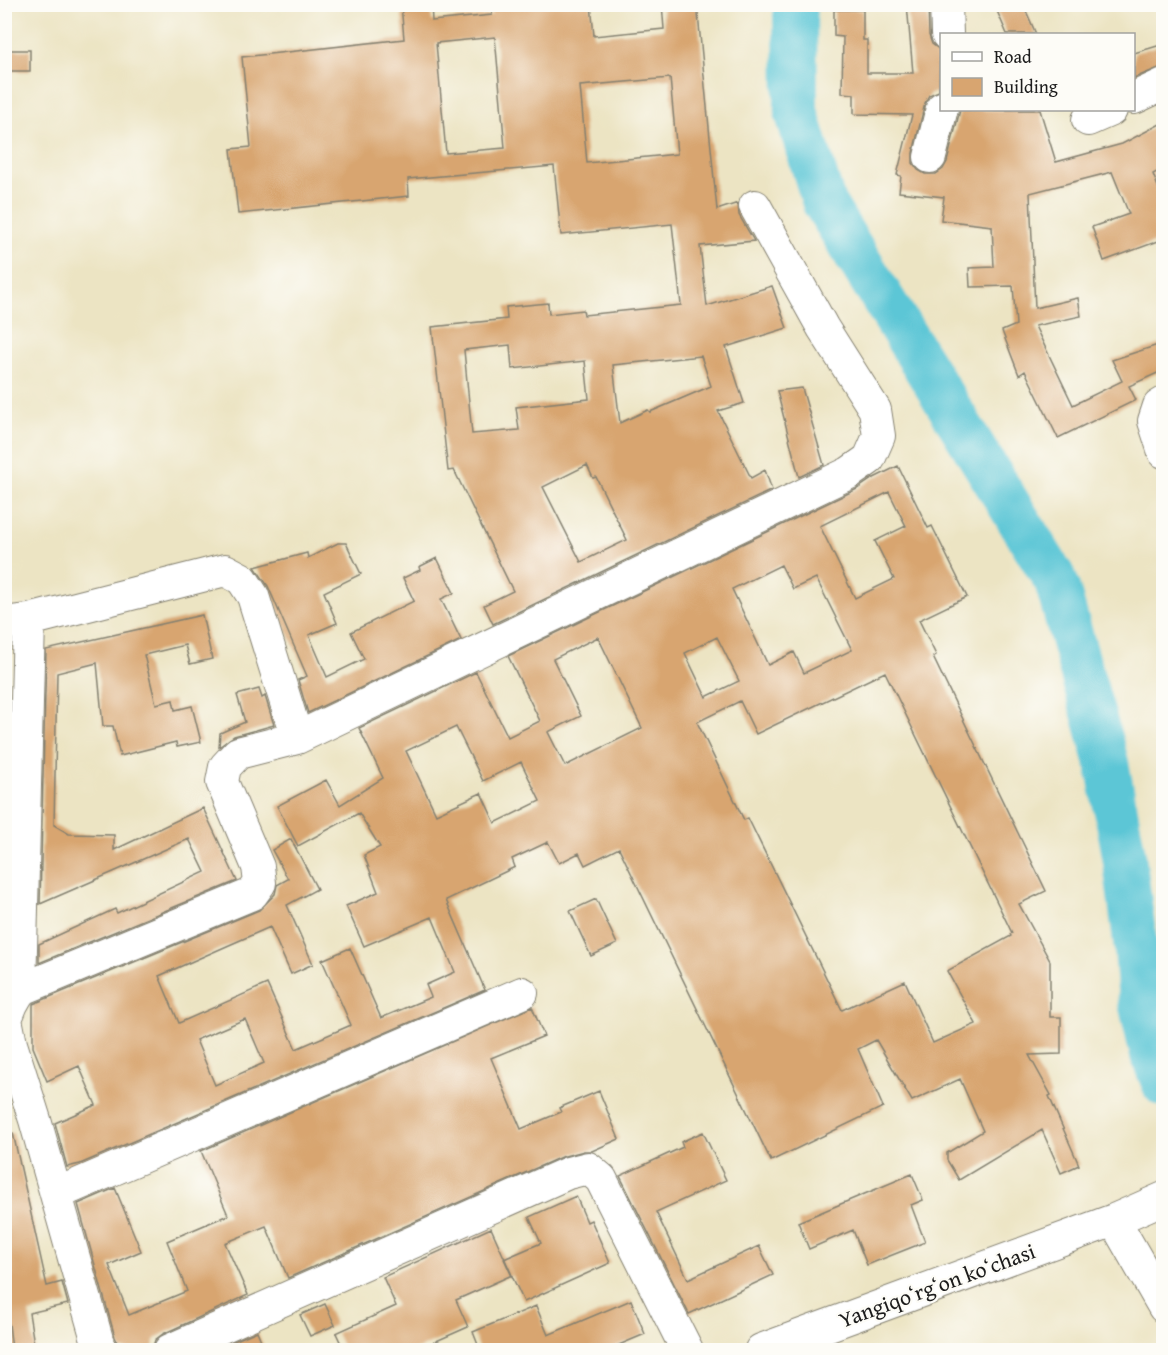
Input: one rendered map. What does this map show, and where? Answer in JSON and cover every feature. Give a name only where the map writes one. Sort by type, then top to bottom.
[{"type":"street","points":[[946,4],[947,33]]},
{"type":"street","points":[[1135,98],[1164,84]]},
{"type":"street","points":[[930,157],[941,111]]},
{"type":"street","points":[[20,990],[252,894],[260,883],[258,867],[222,782],[225,767],[238,753],[297,738],[838,478],[869,459],[879,436],[874,410],[823,328],[755,206]]},
{"type":"street","points":[[1164,403],[1159,406],[1154,421],[1164,452]]},
{"type":"street","points":[[100,1350],[57,1194],[11,1044],[6,1019],[20,990],[17,621],[225,570],[242,579],[253,596],[297,738]]},
{"type":"street","points":[[57,1194],[522,993]]},
{"type":"street","points":[[170,1350],[568,1173],[588,1168],[601,1179],[687,1350]]},
{"type":"street","name":"Yangiqoʻrgʻon koʻchasi","points":[[761,1350],[1114,1220],[1164,1198]]},
{"type":"street","points":[[1114,1220],[1164,1307]]},
{"type":"building","points":[[401,4],[431,4],[432,21],[492,15],[491,4],[591,4],[594,36],[664,29],[662,4],[697,4],[717,210],[738,203],[739,215],[754,241],[700,246],[707,306],[772,286],[787,328],[726,347],[744,403],[718,411],[751,478],[765,470],[772,490],[493,624],[484,605],[513,591],[454,470],[448,471],[432,327],[507,319],[506,307],[548,303],[549,314],[583,310],[584,315],[681,305],[672,224],[561,235],[554,166],[408,179],[409,196],[238,214],[231,149],[251,147],[242,57],[404,39]],"holes":[[[495,37],[505,148],[446,153],[436,43]],[[670,78],[677,154],[587,163],[580,86]],[[510,345],[512,369],[585,361],[589,399],[516,407],[519,430],[472,434],[464,350]],[[701,356],[711,386],[620,423],[613,365]],[[587,465],[593,478],[596,477],[627,540],[581,562],[543,487]]]},
{"type":"building","points":[[907,4],[928,4],[929,35],[932,44],[940,50],[939,91],[929,95],[925,103],[913,153],[913,163],[925,174],[936,174],[947,162],[960,111],[1040,111],[1056,162],[1122,144],[1164,122],[1164,168],[1153,174],[1164,202],[1164,239],[1104,261],[1092,227],[1129,214],[1112,172],[1030,193],[1035,308],[1078,298],[1081,316],[1035,326],[1073,405],[1122,381],[1112,360],[1164,343],[1164,370],[1129,386],[1136,400],[1058,438],[1025,371],[1019,375],[1002,331],[1016,325],[1013,286],[970,287],[969,268],[994,267],[992,226],[941,220],[944,197],[899,192],[901,176],[897,175],[912,115],[854,114],[854,94],[842,93],[843,37],[834,36],[834,10],[863,10],[863,40],[867,40],[867,73],[913,73]]},
{"type":"building","points":[[994,4],[1023,4],[1036,33],[1007,33]]},
{"type":"building","points":[[1164,44],[1164,66],[1135,78],[1135,53]]},
{"type":"building","points":[[4,50],[30,50],[30,71],[4,71]]},
{"type":"building","points":[[802,388],[824,465],[799,477],[777,391]]},
{"type":"building","points":[[898,466],[928,528],[932,526],[967,597],[919,620],[936,655],[933,657],[1046,891],[1019,904],[1050,961],[1050,1017],[1061,1017],[1061,1054],[1029,1055],[1051,1095],[1049,1096],[1079,1165],[1061,1173],[1042,1130],[959,1180],[947,1160],[947,1153],[983,1131],[960,1079],[912,1101],[876,1040],[858,1049],[883,1107],[771,1161],[619,848],[585,865],[579,853],[559,863],[548,842],[512,859],[515,867],[446,900],[485,990],[80,1164],[67,1167],[55,1123],[96,1105],[79,1066],[47,1081],[33,1047],[33,1004],[259,910],[275,894],[277,885],[288,879],[272,850],[291,839],[317,889],[287,905],[313,964],[291,974],[270,927],[159,976],[179,1023],[267,984],[296,1049],[351,1025],[322,960],[350,948],[381,1018],[431,997],[426,985],[455,972],[432,917],[364,946],[346,906],[378,892],[364,855],[380,847],[359,813],[298,846],[277,806],[326,780],[340,805],[383,778],[359,728],[476,672],[508,737],[540,721],[508,656],[857,489]],"holes":[[[889,492],[906,526],[875,541],[894,579],[855,598],[820,526]],[[781,565],[793,589],[816,578],[852,650],[804,673],[794,652],[768,665],[732,589]],[[598,637],[642,728],[565,766],[548,732],[581,716],[553,659]],[[717,637],[739,681],[706,697],[685,653]],[[885,672],[1012,933],[1011,936],[947,971],[976,1024],[933,1043],[905,981],[842,1010],[748,818],[744,820],[697,722],[740,701],[756,734]],[[456,727],[483,781],[521,762],[540,801],[495,823],[481,793],[436,814],[406,751]],[[245,1019],[264,1063],[215,1085],[196,1040]]]},
{"type":"building","points":[[338,543],[346,543],[361,574],[324,592],[337,623],[309,635],[327,677],[364,659],[351,632],[414,601],[403,578],[437,558],[454,593],[441,599],[461,640],[308,713],[298,680],[307,676],[268,586],[255,567],[307,553],[308,558]]},
{"type":"building","points":[[202,615],[212,659],[190,664],[185,645],[144,655],[156,704],[173,700],[175,710],[192,706],[201,742],[177,747],[176,742],[120,756],[113,726],[103,726],[97,663],[57,673],[54,825],[69,834],[114,835],[114,850],[203,808],[237,881],[39,963],[39,944],[115,909],[117,913],[205,872],[189,839],[40,904],[46,650]]},
{"type":"building","points":[[259,689],[262,698],[265,696],[274,725],[234,736],[219,747],[220,733],[245,722],[237,695]]},
{"type":"building","points":[[596,899],[617,944],[591,956],[570,911]]},
{"type":"building","points":[[532,1007],[544,1036],[491,1058],[521,1129],[561,1112],[559,1108],[599,1091],[619,1139],[592,1151],[561,1157],[288,1278],[266,1226],[225,1243],[248,1295],[163,1334],[155,1340],[152,1350],[121,1350],[115,1337],[78,1204],[115,1188],[141,1251],[109,1265],[129,1315],[187,1291],[167,1241],[228,1215],[201,1151]]},
{"type":"building","points":[[703,1132],[726,1180],[656,1212],[688,1279],[759,1246],[773,1275],[689,1314],[620,1176],[683,1147],[681,1142]]},
{"type":"building","points":[[13,1133],[47,1286],[62,1282],[68,1304],[29,1313],[35,1350],[12,1350],[9,1324],[4,1325],[4,1134]]},
{"type":"building","points":[[912,1174],[923,1200],[911,1205],[925,1242],[867,1265],[853,1230],[809,1249],[798,1222]]},
{"type":"building","points":[[576,1196],[587,1222],[591,1220],[610,1263],[524,1302],[504,1259],[541,1243],[529,1217]]},
{"type":"building","points":[[491,1228],[512,1275],[456,1300],[468,1327],[416,1350],[344,1350],[336,1333],[396,1306],[383,1277]]},
{"type":"building","points":[[631,1300],[645,1334],[607,1350],[480,1350],[473,1332],[536,1306],[548,1335]]},
{"type":"building","points":[[325,1304],[335,1325],[310,1336],[300,1315]]},
{"type":"building","points":[[257,1331],[265,1350],[213,1350]]},
{"type":"waterway","points":[[795,4],[796,111],[824,203],[1056,581],[1107,763],[1124,855],[1140,1002],[1152,1055],[1164,1085]]}]
